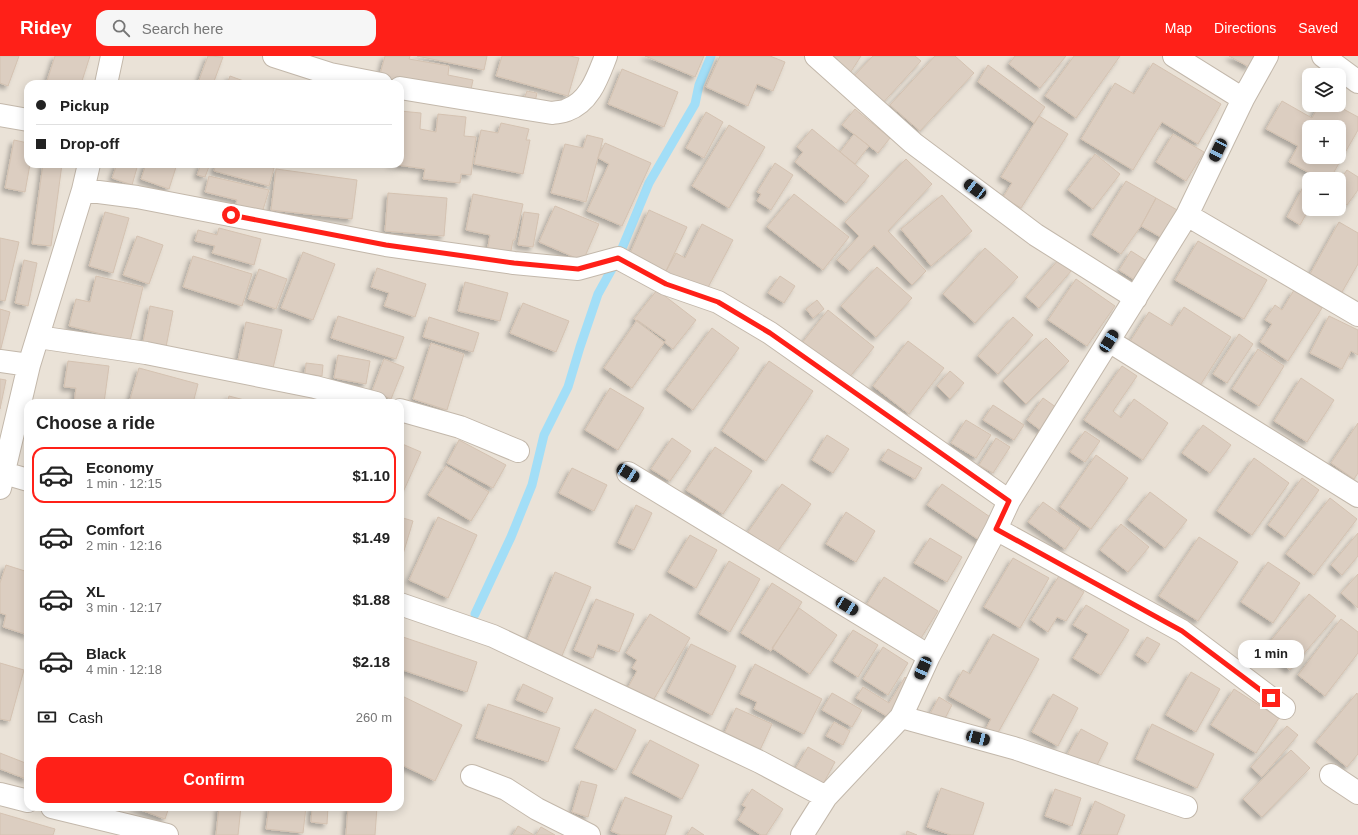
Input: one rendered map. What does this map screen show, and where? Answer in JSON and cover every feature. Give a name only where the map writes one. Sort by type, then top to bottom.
[{"type":"street","points":[[107,80],[112,56]]},
{"type":"street","points":[[274,56],[330,74],[361,80]]},
{"type":"street","points":[[404,89],[552,113],[568,110],[579,103],[592,90],[606,56]]},
{"type":"street","points":[[816,56],[913,143],[1036,235],[1136,298]]},
{"type":"street","points":[[1174,56],[1243,99]]},
{"type":"street","points":[[802,835],[826,797],[901,717],[929,656],[996,529],[1009,501],[1187,215],[1243,99],[1267,56]]},
{"type":"street","points":[[1322,56],[1358,82]]},
{"type":"street","points":[[0,115],[24,119]]},
{"type":"street","points":[[24,480],[2,481],[29,365],[82,190],[87,168]]},
{"type":"street","points":[[82,190],[137,197],[386,245],[514,263],[578,269],[618,258],[666,284],[718,302],[770,333],[1009,501]]},
{"type":"street","points":[[1187,215],[1358,316]]},
{"type":"street","points":[[38,337],[146,353],[315,387],[361,399]]},
{"type":"street","points":[[1109,341],[1358,496]]},
{"type":"street","points":[[0,361],[29,365]]},
{"type":"street","points":[[404,411],[460,428],[518,450]]},
{"type":"street","points":[[628,473],[929,656]]},
{"type":"street","points":[[996,529],[1182,631],[1284,708]]},
{"type":"street","points":[[404,605],[493,636],[760,762],[826,797]]},
{"type":"street","points":[[901,717],[1017,749],[1186,807]]},
{"type":"street","points":[[1331,775],[1358,793]]},
{"type":"street","points":[[472,776],[506,789],[537,809],[588,835]]},
{"type":"street","points":[[0,794],[24,800]]},
{"type":"street","points":[[68,811],[167,835]]},
{"type":"shaded area","points":[[0,56],[1358,56],[1358,835],[0,835]]},
{"type":"building","points":[[0,56],[19,56],[8,86],[0,83]]},
{"type":"building","points":[[55,56],[90,56],[82,80],[47,80]]},
{"type":"building","points":[[208,56],[223,57],[214,80],[199,80]]},
{"type":"building","points":[[385,56],[410,56],[409,59],[449,66],[448,75],[473,80],[470,94],[404,84],[404,80],[387,80],[379,78]]},
{"type":"building","points":[[417,56],[487,56],[484,70]]},
{"type":"building","points":[[502,56],[570,56],[579,58],[568,96],[496,76]]},
{"type":"building","points":[[645,56],[704,56],[695,77]]},
{"type":"building","points":[[720,56],[770,56],[785,62],[773,91],[757,84],[748,106],[706,87]]},
{"type":"building","points":[[825,56],[861,56],[850,73]]},
{"type":"building","points":[[873,56],[915,56],[921,61],[880,106],[851,79]]},
{"type":"building","points":[[935,56],[955,56],[974,73],[920,131],[890,105]]},
{"type":"building","points":[[1015,56],[1066,56],[1040,88],[1009,64]]},
{"type":"building","points":[[1074,56],[1120,56],[1076,118],[1045,96]]},
{"type":"building","points":[[1229,56],[1255,56],[1249,67]]},
{"type":"building","points":[[1153,63],[1221,104],[1198,144],[1162,122],[1133,170],[1081,139],[1115,83],[1134,94]]},
{"type":"building","points":[[988,65],[1045,107],[1034,123],[978,82]]},
{"type":"building","points":[[622,69],[678,92],[664,127],[608,104]]},
{"type":"building","points":[[230,76],[241,80],[228,80]]},
{"type":"building","points":[[527,91],[537,93],[535,102],[524,99]]},
{"type":"building","points":[[1282,101],[1312,118],[1315,112],[1346,112],[1346,110],[1358,117],[1358,130],[1346,151],[1346,120],[1302,120],[1302,164],[1339,164],[1334,172],[1308,172],[1289,162],[1298,146],[1266,129]]},
{"type":"building","points":[[855,109],[890,138],[878,153],[842,125]]},
{"type":"building","points":[[404,111],[421,113],[420,129],[436,132],[438,114],[466,117],[464,136],[476,137],[471,175],[461,174],[460,183],[423,179],[425,169],[404,166]]},
{"type":"building","points":[[706,112],[723,122],[704,158],[686,148]]},
{"type":"building","points":[[1039,116],[1068,134],[1021,208],[1003,197],[1012,183],[1001,177]]},
{"type":"building","points":[[501,123],[529,129],[526,140],[530,140],[523,174],[474,164],[481,130],[498,133]]},
{"type":"building","points":[[729,125],[765,147],[729,208],[692,186]]},
{"type":"building","points":[[812,129],[869,176],[846,203],[795,162],[803,152],[797,147]]},
{"type":"building","points":[[854,134],[869,146],[855,164],[840,152]]},
{"type":"building","points":[[1173,134],[1204,152],[1186,181],[1156,162]]},
{"type":"building","points":[[587,135],[603,139],[586,202],[551,193],[565,144],[583,148]]},
{"type":"building","points":[[14,140],[24,142],[24,168],[29,168],[25,192],[5,188]]},
{"type":"building","points":[[605,143],[651,163],[622,226],[587,211],[609,164],[598,158]]},
{"type":"building","points":[[1095,154],[1120,174],[1093,209],[1068,190]]},
{"type":"building","points":[[906,159],[932,184],[888,231],[926,271],[912,285],[874,245],[850,271],[837,260],[859,236],[845,222]]},
{"type":"building","points":[[775,163],[793,175],[771,210],[757,201],[761,194],[757,192]]},
{"type":"building","points":[[42,168],[61,168],[51,246],[32,244]]},
{"type":"building","points":[[116,168],[137,168],[132,185],[112,178]]},
{"type":"building","points":[[145,168],[176,168],[169,189],[141,179]]},
{"type":"building","points":[[200,168],[208,168],[205,177],[197,175]]},
{"type":"building","points":[[215,168],[274,168],[269,186],[214,171]]},
{"type":"building","points":[[276,169],[357,180],[352,219],[271,210]]},
{"type":"building","points":[[1347,170],[1358,177],[1358,190],[1347,205],[1346,204],[1346,172]]},
{"type":"building","points":[[209,176],[269,190],[262,213],[235,208],[237,200],[205,192]]},
{"type":"building","points":[[1126,181],[1156,198],[1141,226],[1121,254],[1092,235]]},
{"type":"building","points":[[1302,189],[1302,216],[1305,216],[1300,225],[1287,217]]},
{"type":"building","points":[[388,193],[447,198],[444,236],[385,231]]},
{"type":"building","points":[[473,194],[523,204],[510,256],[487,252],[490,235],[466,230]]},
{"type":"building","points":[[794,194],[849,237],[823,270],[767,227]]},
{"type":"building","points":[[942,195],[972,231],[931,266],[901,229]]},
{"type":"building","points":[[1156,198],[1179,211],[1164,239],[1141,226]]},
{"type":"building","points":[[555,206],[599,224],[583,261],[539,242]]},
{"type":"building","points":[[649,210],[687,227],[664,275],[628,258]]},
{"type":"building","points":[[105,212],[129,218],[113,273],[89,266]]},
{"type":"building","points":[[524,212],[539,214],[533,247],[518,245]]},
{"type":"building","points":[[1339,222],[1358,233],[1358,264],[1342,292],[1310,274]]},
{"type":"building","points":[[702,224],[733,240],[704,295],[664,275],[676,253],[685,258]]},
{"type":"building","points":[[219,228],[261,239],[254,265],[212,253],[215,246],[195,241],[198,230],[217,235]]},
{"type":"building","points":[[137,236],[163,245],[149,284],[123,275]]},
{"type":"building","points":[[0,238],[19,242],[5,301],[0,300]]},
{"type":"building","points":[[1198,241],[1267,280],[1244,319],[1175,280]]},
{"type":"building","points":[[985,248],[1018,277],[975,323],[943,294]]},
{"type":"building","points":[[1131,251],[1153,265],[1141,284],[1119,270]]},
{"type":"building","points":[[303,252],[335,264],[313,320],[281,308]]},
{"type":"building","points":[[193,256],[252,274],[242,306],[183,287]]},
{"type":"building","points":[[1059,259],[1072,270],[1039,308],[1026,297]]},
{"type":"building","points":[[24,260],[37,263],[28,306],[15,303]]},
{"type":"building","points":[[877,267],[912,298],[876,337],[841,306]]},
{"type":"building","points":[[377,268],[426,284],[415,317],[384,306],[389,293],[371,287]]},
{"type":"building","points":[[259,269],[287,279],[276,309],[248,299]]},
{"type":"building","points":[[96,276],[143,287],[130,341],[69,326],[76,299],[90,302]]},
{"type":"building","points":[[780,276],[795,286],[784,303],[768,293]]},
{"type":"building","points":[[1076,279],[1115,306],[1087,346],[1048,320]]},
{"type":"building","points":[[465,282],[508,293],[500,321],[458,311]]},
{"type":"building","points":[[657,290],[696,320],[673,349],[634,319]]},
{"type":"building","points":[[1294,290],[1322,308],[1288,361],[1260,342],[1272,324],[1265,320],[1275,305],[1282,310]]},
{"type":"building","points":[[817,300],[824,309],[813,318],[806,309]]},
{"type":"building","points":[[523,303],[569,321],[556,352],[510,333]]},
{"type":"building","points":[[150,306],[173,311],[166,347],[143,342]]},
{"type":"building","points":[[1184,307],[1231,337],[1199,387],[1129,343],[1149,312],[1172,326]]},
{"type":"building","points":[[0,309],[10,312],[0,352]]},
{"type":"building","points":[[828,310],[874,347],[848,379],[802,343]]},
{"type":"building","points":[[338,316],[404,337],[396,359],[331,338]]},
{"type":"building","points":[[1329,316],[1358,330],[1358,355],[1351,351],[1342,369],[1310,353]]},
{"type":"building","points":[[429,317],[479,333],[473,352],[423,337]]},
{"type":"building","points":[[1013,317],[1033,335],[998,374],[978,356]]},
{"type":"building","points":[[637,320],[666,340],[632,388],[604,368]]},
{"type":"building","points":[[246,322],[282,330],[273,368],[238,360]]},
{"type":"building","points":[[712,328],[739,348],[693,410],[666,390]]},
{"type":"building","points":[[1239,334],[1253,344],[1227,383],[1213,374]]},
{"type":"building","points":[[1046,338],[1069,361],[1026,404],[1003,381]]},
{"type":"building","points":[[908,341],[944,368],[909,414],[873,386]]},
{"type":"building","points":[[431,343],[464,354],[447,410],[413,399]]},
{"type":"building","points":[[1258,349],[1284,366],[1259,406],[1232,389]]},
{"type":"building","points":[[338,355],[370,361],[366,384],[334,378]]},
{"type":"building","points":[[384,359],[404,367],[391,399],[372,391]]},
{"type":"building","points":[[68,361],[109,366],[105,399],[75,399],[76,388],[64,387]]},
{"type":"building","points":[[769,361],[813,391],[766,461],[722,431]]},
{"type":"building","points":[[306,363],[323,365],[322,376],[305,374]]},
{"type":"building","points":[[1122,366],[1137,376],[1113,411],[1121,418],[1134,399],[1168,423],[1143,460],[1084,420]]},
{"type":"building","points":[[139,368],[198,384],[194,399],[130,399]]},
{"type":"building","points":[[950,371],[964,383],[950,399],[937,386]]},
{"type":"building","points":[[1301,378],[1334,400],[1307,442],[1274,421]]},
{"type":"building","points":[[0,379],[6,380],[0,409]]},
{"type":"building","points":[[610,388],[644,408],[618,450],[585,430]]},
{"type":"building","points":[[229,396],[241,399],[228,399]]},
{"type":"building","points":[[1043,398],[1060,410],[1043,432],[1027,420]]},
{"type":"building","points":[[993,405],[1024,425],[1014,440],[983,420]]},
{"type":"building","points":[[966,420],[991,435],[976,458],[951,443]]},
{"type":"building","points":[[1358,423],[1358,473],[1354,479],[1331,463]]},
{"type":"building","points":[[1203,425],[1231,445],[1210,473],[1182,453]]},
{"type":"building","points":[[1085,431],[1100,441],[1085,462],[1070,452]]},
{"type":"building","points":[[827,435],[849,449],[833,473],[812,460]]},
{"type":"building","points":[[672,438],[691,451],[670,481],[651,469]]},
{"type":"building","points":[[996,438],[1010,447],[993,473],[979,465]]},
{"type":"building","points":[[459,440],[506,465],[493,488],[447,463]]},
{"type":"building","points":[[404,445],[421,452],[404,490]]},
{"type":"building","points":[[715,447],[752,471],[723,514],[686,490]]},
{"type":"building","points":[[888,449],[922,468],[915,479],[881,460]]},
{"type":"building","points":[[1096,455],[1128,478],[1091,529],[1060,507]]},
{"type":"building","points":[[1254,458],[1289,483],[1252,535],[1217,511]]},
{"type":"building","points":[[446,466],[489,492],[471,521],[428,495]]},
{"type":"building","points":[[572,468],[607,485],[594,511],[559,493]]},
{"type":"building","points":[[1302,478],[1319,490],[1285,537],[1268,525]]},
{"type":"building","points":[[782,484],[811,504],[777,552],[748,532]]},
{"type":"building","points":[[942,484],[996,521],[982,542],[927,505]]},
{"type":"building","points":[[1150,492],[1187,520],[1165,548],[1128,520]]},
{"type":"building","points":[[1330,498],[1357,519],[1314,575],[1286,554]]},
{"type":"building","points":[[1043,502],[1080,528],[1065,549],[1028,522]]},
{"type":"building","points":[[636,505],[652,513],[634,550],[618,543]]},
{"type":"building","points":[[846,512],[875,531],[856,562],[826,544]]},
{"type":"building","points":[[438,517],[477,535],[448,598],[409,580]]},
{"type":"building","points":[[404,518],[413,521],[404,551]]},
{"type":"building","points":[[1121,524],[1149,547],[1128,572],[1100,550]]},
{"type":"building","points":[[1358,533],[1358,556],[1342,575],[1331,565]]},
{"type":"building","points":[[690,535],[717,550],[696,588],[668,572]]},
{"type":"building","points":[[1199,537],[1238,562],[1198,621],[1159,596]]},
{"type":"building","points":[[930,538],[962,557],[947,582],[914,563]]},
{"type":"building","points":[[1013,558],[1049,578],[1020,628],[984,607]]},
{"type":"building","points":[[729,561],[760,579],[730,632],[699,614]]},
{"type":"building","points":[[1268,562],[1300,583],[1273,623],[1241,602]]},
{"type":"building","points":[[6,565],[24,571],[24,634],[3,627],[6,615],[0,613],[0,583]]},
{"type":"building","points":[[555,572],[591,587],[561,658],[526,643]]},
{"type":"building","points":[[1358,574],[1358,608],[1341,593]]},
{"type":"building","points":[[1059,576],[1084,592],[1066,621],[1057,617],[1048,632],[1031,620]]},
{"type":"building","points":[[884,577],[938,611],[921,638],[867,604]]},
{"type":"building","points":[[772,583],[802,602],[771,651],[741,633]]},
{"type":"building","points":[[1309,594],[1336,616],[1290,670],[1264,649]]},
{"type":"building","points":[[596,599],[634,614],[619,652],[598,644],[593,658],[574,650]]},
{"type":"building","points":[[1086,605],[1129,630],[1101,675],[1073,658],[1088,634],[1073,625]]},
{"type":"building","points":[[799,608],[837,635],[810,674],[772,648]]},
{"type":"building","points":[[650,614],[690,638],[651,704],[627,689],[637,671],[632,668],[637,660],[626,653]]},
{"type":"building","points":[[1341,619],[1358,632],[1358,653],[1325,696],[1298,675]]},
{"type":"building","points":[[853,630],[878,645],[858,677],[833,661]]},
{"type":"building","points":[[993,634],[1039,659],[995,738],[984,732],[991,719],[949,696],[963,670],[970,674]]},
{"type":"building","points":[[404,637],[477,662],[467,692],[404,670]]},
{"type":"building","points":[[1147,637],[1160,644],[1148,663],[1136,655]]},
{"type":"building","points":[[691,644],[736,666],[712,715],[667,692]]},
{"type":"building","points":[[883,647],[908,663],[888,695],[863,679]]},
{"type":"building","points":[[0,663],[24,670],[10,721],[0,719]]},
{"type":"building","points":[[755,664],[822,699],[804,734],[754,709],[757,702],[740,694]]},
{"type":"building","points":[[1191,672],[1220,689],[1196,732],[1166,715]]},
{"type":"building","points":[[905,677],[910,685],[890,718],[856,698],[863,687],[889,703]]},
{"type":"building","points":[[523,684],[553,698],[546,713],[516,700]]},
{"type":"building","points":[[1234,689],[1279,718],[1256,753],[1211,725]]},
{"type":"building","points":[[832,693],[862,710],[852,727],[822,710]]},
{"type":"building","points":[[1357,693],[1358,754],[1347,767],[1316,742]]},
{"type":"building","points":[[1053,694],[1078,708],[1058,746],[1032,732]]},
{"type":"building","points":[[404,697],[462,725],[435,781],[404,766]]},
{"type":"building","points":[[939,697],[952,705],[943,722],[930,714]]},
{"type":"building","points":[[488,704],[560,728],[548,762],[476,738]]},
{"type":"building","points":[[736,708],[772,724],[760,750],[724,734]]},
{"type":"building","points":[[595,709],[636,730],[616,770],[575,748]]},
{"type":"building","points":[[834,722],[850,731],[843,745],[826,736]]},
{"type":"building","points":[[1152,724],[1214,754],[1197,788],[1136,759]]},
{"type":"building","points":[[1287,726],[1298,735],[1262,777],[1251,767]]},
{"type":"building","points":[[1081,729],[1108,743],[1094,771],[1066,757]]},
{"type":"building","points":[[650,740],[699,765],[682,799],[632,773]]},
{"type":"building","points":[[808,747],[835,762],[822,786],[794,771]]},
{"type":"building","points":[[1291,750],[1310,768],[1262,817],[1243,799]]},
{"type":"building","points":[[0,753],[24,762],[24,778],[0,769]]},
{"type":"building","points":[[581,781],[597,785],[588,817],[572,812]]},
{"type":"building","points":[[941,788],[984,803],[973,835],[951,835],[927,827]]},
{"type":"building","points":[[752,789],[783,809],[766,835],[761,835],[738,820],[746,807],[742,805]]},
{"type":"building","points":[[1055,789],[1081,798],[1072,826],[1045,816]]},
{"type":"building","points":[[625,797],[672,816],[665,835],[621,835],[611,831]]},
{"type":"building","points":[[1095,801],[1125,815],[1117,835],[1081,835]]},
{"type":"building","points":[[144,811],[168,811],[165,819]]},
{"type":"building","points":[[219,811],[241,811],[238,835],[216,835]]},
{"type":"building","points":[[268,811],[306,811],[303,833],[266,829]]},
{"type":"building","points":[[312,811],[328,811],[327,824],[311,822]]},
{"type":"building","points":[[348,811],[377,811],[375,835],[346,835]]},
{"type":"building","points":[[0,813],[55,829],[53,835],[0,835]]},
{"type":"building","points":[[518,826],[534,835],[513,835]]},
{"type":"building","points":[[541,827],[555,835],[536,835]]},
{"type":"building","points":[[692,827],[704,835],[687,835]]},
{"type":"building","points":[[907,831],[917,835],[906,835]]},
{"type":"waterway","points":[[475,614],[511,537],[532,485],[544,435],[568,387],[598,294],[618,258],[649,183],[695,104],[699,85],[711,56]]},
{"type":"route","points":[[231,215],[386,245],[514,263],[578,269],[618,258],[666,284],[718,302],[770,333],[1009,501],[996,529],[1182,631],[1271,698]]}]
